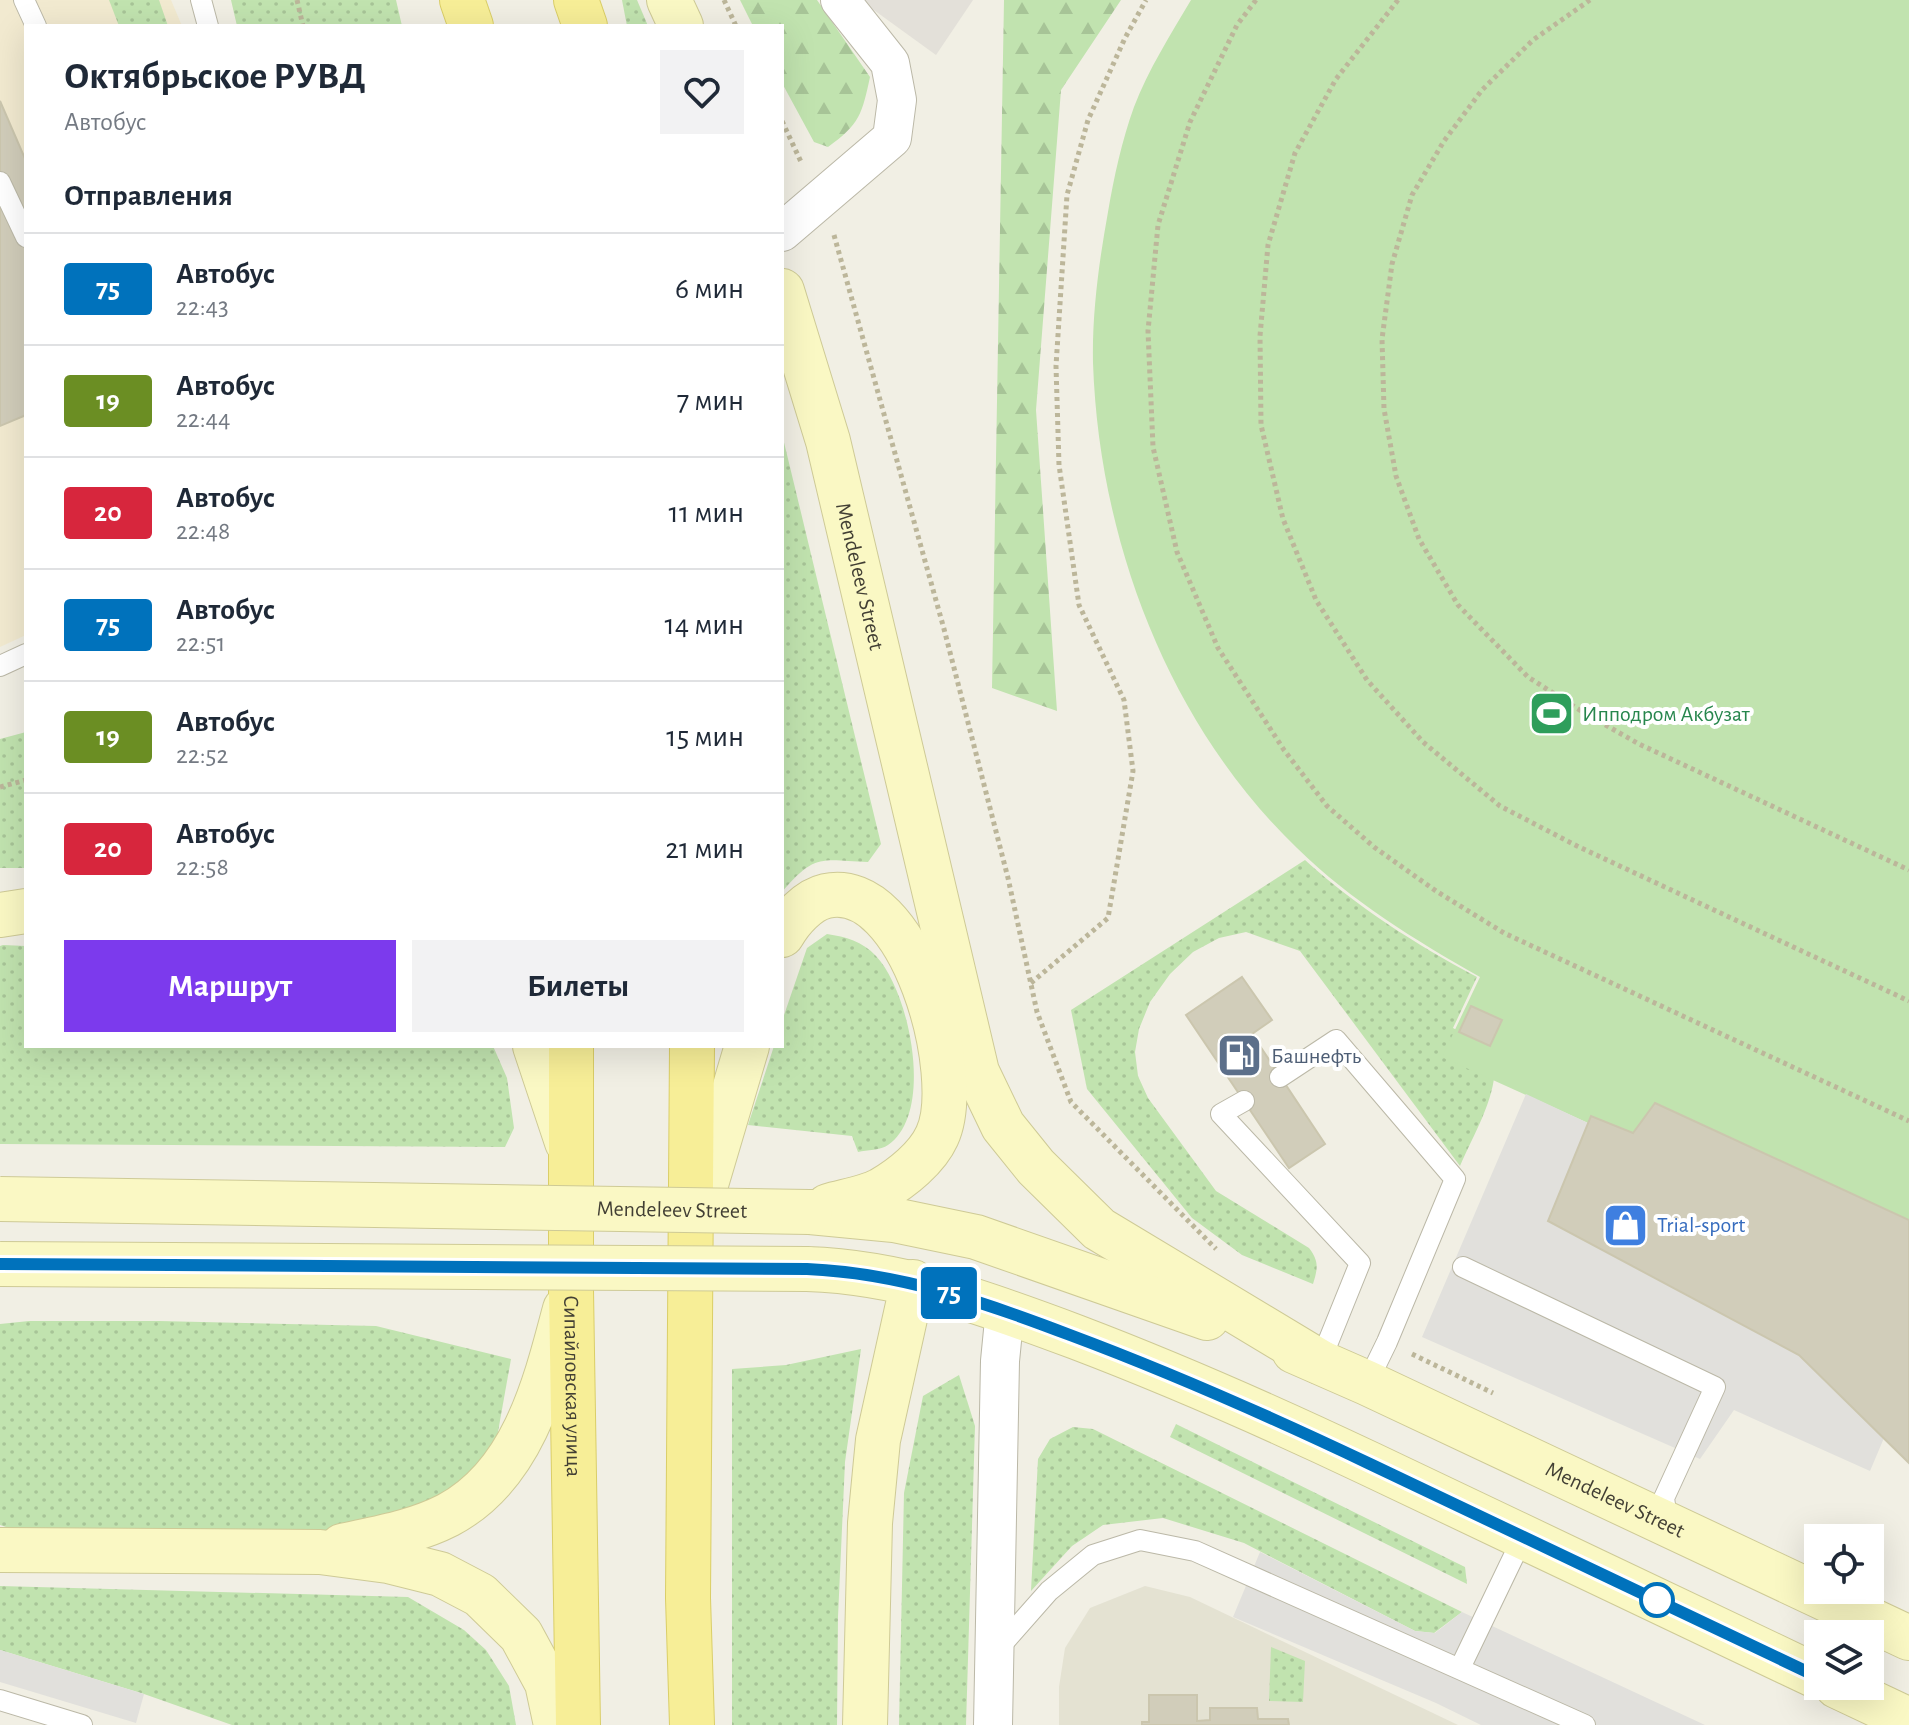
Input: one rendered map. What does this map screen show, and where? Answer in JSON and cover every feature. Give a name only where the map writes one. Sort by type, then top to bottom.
[{"type":"main road","points":[[462,0],[470,24]]},
{"type":"main road","points":[[576,0],[584,24]]},
{"type":"main road","points":[[669,0],[680,24]]},
{"type":"main road","name":"Mendeleev Street","points":[[784,298],[828,441],[977,1072],[1003,1126],[1036,1167],[1099,1229],[1320,1362]]},
{"type":"main road","points":[[784,933],[813,899],[839,893],[868,902],[897,930],[921,978],[939,1045],[946,1093],[938,1135],[918,1163],[879,1191],[810,1212]]},
{"type":"main road","points":[[0,915],[24,911]]},
{"type":"main road","points":[[536,1048],[571,1155]]},
{"type":"main road","name":"Сипайловская улица","points":[[571,1048],[571,1290],[578,1725]]},
{"type":"main road","points":[[692,1048],[688,1598],[692,1725]]},
{"type":"main road","points":[[692,1232],[746,1048]]},
{"type":"main road","name":"Mendeleev Street","points":[[0,1199],[810,1212],[894,1220],[976,1237],[1151,1297],[1320,1362],[1909,1638]]},
{"type":"main road","points":[[0,1264],[807,1269],[846,1270],[913,1282],[1005,1310],[1173,1375],[1287,1425],[1804,1670]]},
{"type":"main road","points":[[865,1725],[870,1523],[878,1440],[913,1282]]},
{"type":"main road","points":[[320,1552],[421,1526],[448,1515],[477,1496],[514,1451],[544,1390],[571,1290]]},
{"type":"main road","points":[[0,1550],[320,1552],[388,1561],[440,1574],[480,1595],[521,1635],[547,1683],[556,1725]]},
{"type":"main road","points":[[688,1598],[715,1725]]},
{"type":"main road","points":[[1867,1700],[1909,1720]]},
{"type":"street","points":[[784,230],[892,138],[897,100],[890,63],[840,0]]},
{"type":"street","points":[[993,1725],[1000,1361],[1005,1310]]},
{"type":"lane","points":[[24,0],[35,24]]},
{"type":"lane","points":[[201,0],[207,24]]},
{"type":"lane","points":[[0,182],[24,233]]},
{"type":"lane","points":[[0,666],[24,655]]},
{"type":"lane","points":[[1280,1077],[1336,1040],[1455,1179],[1367,1383]]},
{"type":"lane","points":[[1244,1101],[1221,1114],[1360,1263],[1320,1362]]},
{"type":"lane","points":[[1463,1267],[1715,1387],[1664,1498],[1668,1525]]},
{"type":"lane","points":[[1460,1668],[1523,1537]]},
{"type":"lane","points":[[994,1653],[1049,1591],[1093,1555],[1140,1540],[1195,1551],[1585,1725]]},
{"type":"lane","points":[[0,1700],[82,1725]]},
{"type":"path","points":[[297,0],[303,24]]},
{"type":"path","points":[[724,0],[735,24]]},
{"type":"path","points":[[1031,983],[1108,918],[1133,771],[1124,700],[1079,605],[1059,465],[1056,366],[1067,195],[1088,120],[1146,0]]},
{"type":"path","points":[[1256,0],[1237,25],[1190,122],[1158,225],[1148,331],[1153,447],[1177,552],[1218,648],[1284,750],[1327,806],[1374,847],[1436,891],[1504,933],[1909,1121]]},
{"type":"path","points":[[1398,0],[1336,79],[1295,153],[1268,245],[1260,336],[1261,425],[1283,519],[1316,600],[1367,680],[1423,742],[1500,806],[1577,846],[1909,1001]]},
{"type":"path","points":[[1590,0],[1533,40],[1482,90],[1444,141],[1412,195],[1392,264],[1382,339],[1384,409],[1396,476],[1419,539],[1458,605],[1528,677],[1639,744],[1909,870]]},
{"type":"path","points":[[784,125],[831,222],[944,629],[1008,878],[1037,1012],[1071,1102],[1217,1249]]},
{"type":"path","points":[[0,787],[24,781]]},
{"type":"shaded area","points":[[0,0],[171,0],[181,24],[24,24],[24,636],[0,647]]},
{"type":"shaded area","points":[[860,0],[973,0],[936,55]]},
{"type":"shaded area","points":[[1526,1094],[1588,1123],[1799,1355],[1884,1438],[1870,1471],[1734,1410],[1700,1459],[1422,1337]]},
{"type":"shaded area","points":[[1260,1552],[1415,1631],[1435,1633],[1462,1612],[1705,1725],[1481,1725],[1233,1617]]},
{"type":"shaded area","points":[[1145,1586],[1190,1597],[1458,1725],[1059,1725],[1059,1687],[1065,1648],[1090,1608]]},
{"type":"shaded area","points":[[0,1650],[144,1694],[136,1723],[0,1682]]},
{"type":"green space","points":[[109,0],[159,0],[167,24],[118,24]]},
{"type":"green space","points":[[231,0],[396,0],[402,24],[237,24]]},
{"type":"green space","points":[[622,0],[637,0],[647,24],[627,24]]},
{"type":"green space","points":[[740,0],[817,0],[870,77],[858,117],[847,132],[828,147],[814,142],[784,87],[784,24],[752,24]]},
{"type":"green space","points":[[1004,0],[1121,0],[1061,90],[1036,410],[1057,711],[992,688]]},
{"type":"green space","name":"Ипподром Акбузат","points":[[1191,0],[1909,0],[1909,1463],[1799,1355],[1588,1123],[1442,1057],[1480,977],[1384,918],[1339,885],[1297,848],[1251,799],[1212,745],[1177,687],[1149,625],[1126,562],[1109,496],[1098,430],[1093,344],[1102,250],[1126,132],[1146,79]]},
{"type":"green space","points":[[784,442],[881,844],[868,862],[820,862],[793,879],[784,890]]},
{"type":"green space","points":[[24,733],[24,868],[0,868],[0,739]]},
{"type":"green space","points":[[1305,860],[1387,924],[1477,977],[1453,1028],[1492,1049],[1495,1063],[1486,1108],[1460,1166],[1300,951],[1246,932],[1219,938],[1193,952],[1170,974],[1150,1002],[1139,1029],[1135,1052],[1138,1076],[1148,1098],[1216,1191],[1309,1248],[1317,1265],[1313,1284],[1242,1255],[1192,1218],[1087,1089],[1071,1010]]},
{"type":"green space","points":[[827,934],[853,940],[876,956],[899,996],[912,1052],[914,1081],[911,1107],[902,1129],[888,1145],[878,1149],[858,1152],[852,1136],[748,1125],[773,1048],[784,1048],[784,1015],[807,948]]},
{"type":"green space","points":[[0,946],[24,946],[24,1048],[494,1048],[507,1078],[514,1128],[505,1147],[0,1144]]},
{"type":"green space","points":[[29,1321],[376,1326],[511,1359],[496,1443],[458,1499],[335,1536],[18,1531],[0,1525],[0,1324]]},
{"type":"green space","points":[[861,1349],[845,1462],[837,1725],[732,1725],[732,1369],[786,1365]]},
{"type":"green space","points":[[959,1375],[975,1426],[966,1725],[899,1725],[904,1493],[923,1396]]},
{"type":"green space","points":[[1176,1424],[1465,1567],[1467,1584],[1170,1437]]},
{"type":"green space","points":[[1073,1427],[1093,1429],[1462,1612],[1434,1633],[1415,1631],[1244,1543],[1163,1518],[1103,1525],[1072,1546],[1031,1591],[1038,1459],[1050,1439]]},
{"type":"green space","points":[[0,1586],[408,1597],[464,1630],[486,1650],[509,1686],[516,1725],[232,1725],[144,1694],[0,1650]]},
{"type":"green space","points":[[1271,1647],[1305,1661],[1303,1702],[1269,1701]]},
{"type":"building","points":[[0,101],[24,156],[24,416],[0,426]]},
{"type":"building","name":"Башнефть","points":[[1242,977],[1272,1020],[1252,1034],[1325,1144],[1289,1168],[1186,1015]]},
{"type":"building","points":[[1471,1006],[1502,1020],[1490,1046],[1459,1032]]},
{"type":"building","points":[[1655,1103],[1909,1220],[1909,1463],[1799,1355],[1548,1221],[1591,1116],[1633,1133]]},
{"type":"building","points":[[1149,1695],[1197,1695],[1197,1721],[1210,1720],[1210,1708],[1257,1708],[1258,1719],[1288,1719],[1289,1725],[1142,1725],[1142,1722],[1149,1722]]},
{"type":"bus line","name":"75","points":[[0,1264],[807,1269],[846,1270],[913,1282],[1005,1310],[1159,1368],[1287,1425],[1804,1670]]},
{"type":"place","name":"Ипподром Акбузат","points":[[1551,714]]},
{"type":"place","name":"Башнефть","points":[[1240,1056]]},
{"type":"place","name":"Trial-sport","points":[[1626,1225]]}]
